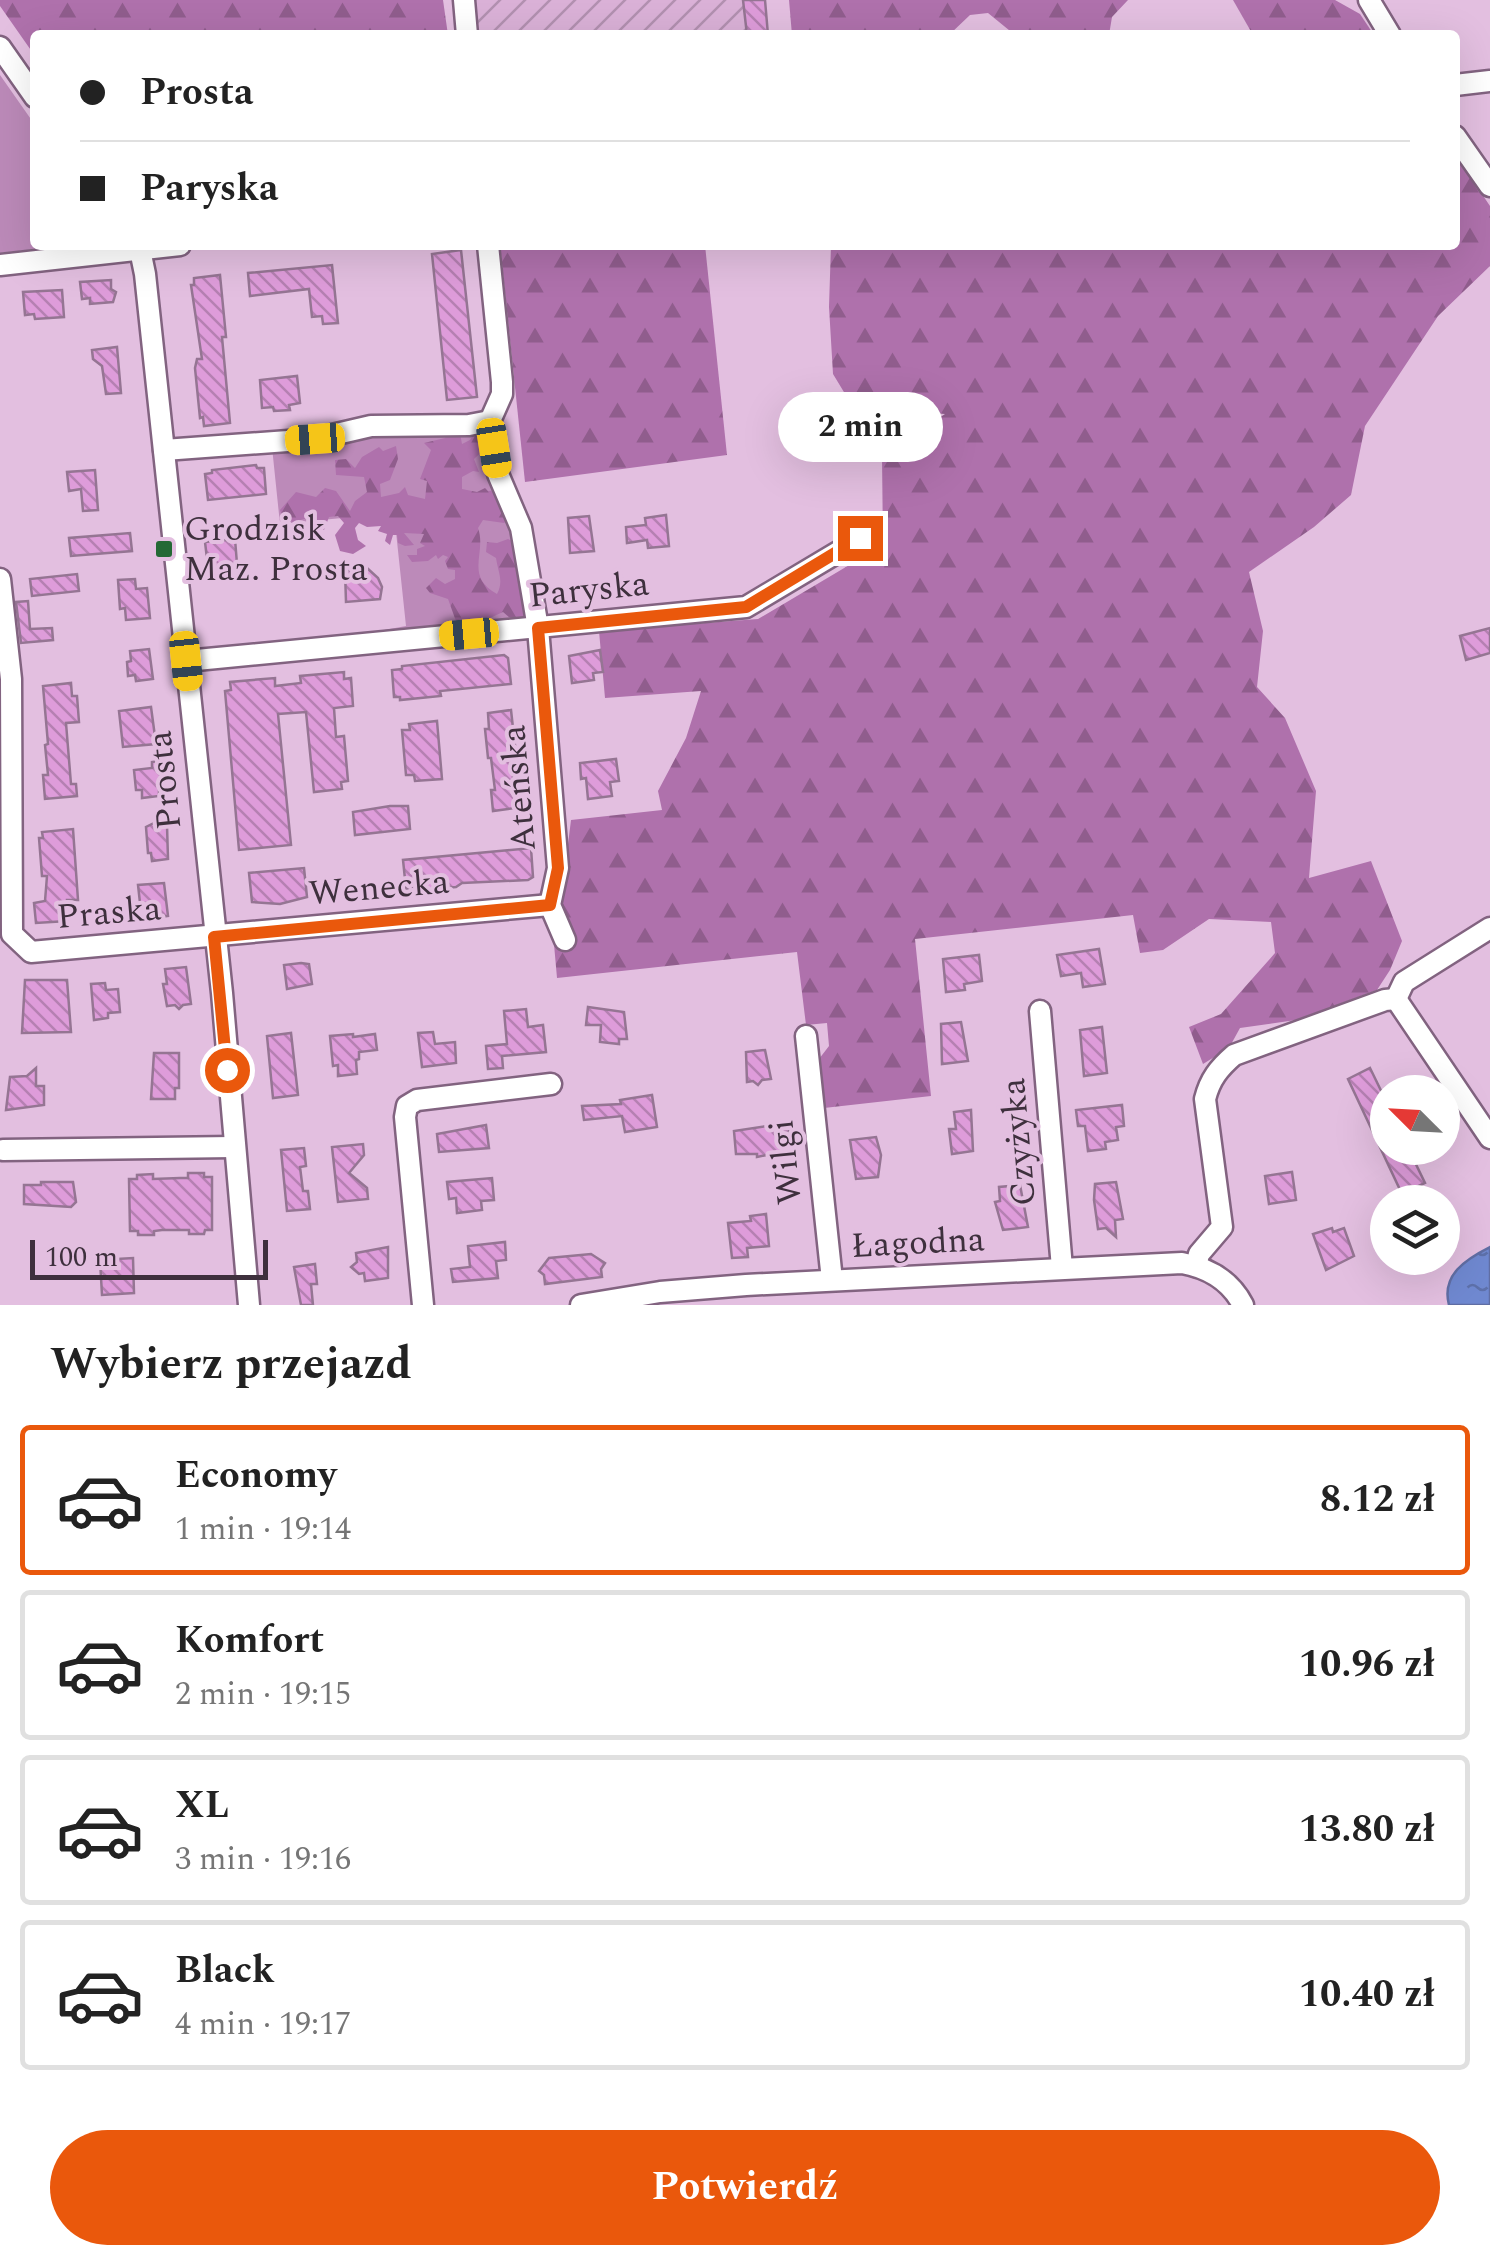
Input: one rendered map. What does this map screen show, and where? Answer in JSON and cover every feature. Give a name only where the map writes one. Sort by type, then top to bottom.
[{"type":"street","points":[[464,0],[467,30]]},
{"type":"street","points":[[1369,0],[1387,30]]},
{"type":"street","points":[[0,47],[30,90]]},
{"type":"street","points":[[1460,84],[1490,81]]},
{"type":"street","points":[[1460,143],[1490,186]]},
{"type":"street","points":[[0,265],[118,250]]},
{"type":"street","name":"Prosta","points":[[141,250],[222,993],[249,1305]]},
{"type":"street","points":[[164,450],[315,439],[372,426],[434,427],[490,421],[502,394],[502,382],[489,250]]},
{"type":"street","name":"Ateńska","points":[[490,421],[498,474],[520,528],[538,628],[558,868],[550,905]]},
{"type":"street","name":"Paryska","points":[[186,661],[746,607],[860,538]]},
{"type":"street","name":"Praska","points":[[0,579],[11,679],[12,934],[31,952],[214,937]]},
{"type":"street","points":[[550,905],[565,940]]},
{"type":"street","name":"Wenecka","points":[[214,937],[550,905]]},
{"type":"street","points":[[1396,999],[1404,982],[1490,928]]},
{"type":"street","points":[[1396,999],[1490,1138]]},
{"type":"street","points":[[1242,1305],[1220,1276],[1196,1266],[1200,1254],[1222,1227],[1205,1099],[1209,1083],[1234,1055],[1396,999]]},
{"type":"street","name":"Czyżyka","points":[[1040,1011],[1062,1268]]},
{"type":"street","name":"Wilgi","points":[[806,1036],[832,1280]]},
{"type":"street","points":[[423,1305],[406,1106],[418,1100],[551,1084]]},
{"type":"street","points":[[3,1150],[233,1147]]},
{"type":"street","name":"Łagodna","points":[[581,1305],[660,1292],[832,1280],[1182,1263],[1196,1266]]},
{"type":"shaded area","points":[[475,0],[764,0],[767,30],[478,30]]},
{"type":"shaded area","points":[[0,75],[30,118],[30,250],[0,253]]},
{"type":"shaded area","points":[[482,430],[532,598],[511,623],[362,634],[406,626],[394,513],[280,524],[272,447],[357,432]]},
{"type":"green space","points":[[0,0],[443,0],[447,30],[30,30],[30,49],[0,6]]},
{"type":"green space","points":[[789,0],[1128,0],[1112,17],[1110,30],[1009,30],[988,13],[970,15],[954,30],[792,30]]},
{"type":"green space","points":[[1233,0],[1335,0],[1360,14],[1371,30],[1250,30]]},
{"type":"green space","points":[[1460,161],[1490,206],[1490,266],[1438,316],[1365,426],[1351,495],[1314,527],[1249,572],[1263,631],[1257,687],[1285,718],[1316,791],[1309,878],[1371,861],[1402,941],[1377,990],[1296,1020],[1240,1028],[1229,1048],[1203,1064],[1189,1027],[1221,1014],[1275,953],[1271,922],[1209,919],[1163,950],[1140,953],[1133,915],[915,939],[931,1096],[824,1108],[819,1059],[829,1046],[827,1023],[806,1025],[797,952],[557,978],[553,933],[560,909],[571,820],[662,810],[658,791],[686,738],[701,691],[605,698],[599,631],[758,619],[883,545],[882,456],[945,414],[853,407],[833,374],[831,250],[1460,250]]},
{"type":"green space","points":[[501,250],[706,250],[727,455],[525,482]]},
{"type":"green space","points":[[453,427],[460,433],[462,444],[475,431],[485,437],[486,448],[474,459],[479,472],[462,477],[462,489],[501,490],[510,519],[504,523],[483,520],[478,528],[479,572],[481,580],[497,594],[500,576],[496,558],[486,552],[487,542],[514,542],[528,617],[516,623],[503,612],[479,623],[457,624],[448,599],[426,588],[436,578],[445,584],[455,579],[455,570],[448,569],[445,561],[448,557],[438,559],[436,555],[428,561],[412,562],[407,555],[417,555],[417,549],[425,546],[420,543],[424,534],[404,533],[414,545],[405,546],[393,535],[390,545],[385,541],[387,534],[378,531],[381,526],[359,523],[355,528],[358,540],[366,546],[353,554],[340,551],[335,535],[344,523],[338,516],[329,517],[324,530],[308,518],[293,522],[283,519],[280,510],[296,492],[316,497],[325,488],[336,491],[350,511],[367,492],[364,477],[336,475],[335,460],[346,459],[355,468],[362,457],[379,447],[383,451],[396,446],[398,459],[390,480],[380,484],[381,497],[399,493],[405,487],[408,495],[425,499],[427,481],[420,479],[431,450],[424,443],[445,438]]},
{"type":"water","points":[[1490,1247],[1490,1305],[1449,1305],[1447,1294],[1452,1277],[1460,1275],[1460,1267]]},
{"type":"building","points":[[743,0],[765,0],[768,30],[746,30]]},
{"type":"building","points":[[461,250],[477,397],[447,400],[432,254]]},
{"type":"building","points":[[332,265],[338,323],[323,324],[322,316],[312,317],[309,289],[250,296],[248,273]]},
{"type":"building","points":[[220,275],[230,423],[204,426],[195,368],[197,359],[202,359],[191,285],[194,278]]},
{"type":"building","points":[[111,280],[111,289],[116,292],[113,302],[90,304],[90,298],[82,299],[80,282]]},
{"type":"building","points":[[62,290],[64,317],[35,319],[34,314],[25,315],[23,292]]},
{"type":"building","points":[[117,347],[121,393],[106,394],[102,366],[93,359],[92,350]]},
{"type":"building","points":[[297,376],[300,403],[289,405],[290,410],[262,408],[260,380]]},
{"type":"building","points":[[256,465],[264,468],[266,494],[208,500],[205,474]]},
{"type":"building","points":[[95,470],[98,510],[83,511],[81,489],[69,491],[67,472]]},
{"type":"building","points":[[666,515],[669,546],[648,548],[647,540],[627,543],[626,527],[646,525],[645,518]]},
{"type":"building","points":[[589,516],[594,551],[570,553],[568,518]]},
{"type":"building","points":[[130,533],[132,551],[71,556],[69,538]]},
{"type":"building","points":[[235,539],[237,564],[208,567],[205,542]]},
{"type":"building","points":[[367,568],[382,587],[380,599],[346,602],[345,571]]},
{"type":"building","points":[[77,574],[79,591],[32,596],[30,579]]},
{"type":"building","points":[[135,579],[136,589],[147,588],[150,618],[126,620],[125,608],[120,609],[118,580]]},
{"type":"building","points":[[28,601],[30,629],[52,628],[53,640],[21,643],[16,602]]},
{"type":"building","points":[[1490,628],[1490,653],[1466,660],[1460,636]]},
{"type":"building","points":[[149,649],[153,679],[136,681],[135,675],[128,676],[130,651]]},
{"type":"building","points":[[600,650],[603,672],[593,673],[594,680],[572,683],[569,656]]},
{"type":"building","points":[[504,655],[508,658],[511,684],[440,691],[441,696],[400,700],[394,697],[392,670],[402,666]]},
{"type":"building","points":[[344,672],[344,679],[351,678],[353,706],[334,708],[336,737],[344,736],[348,781],[341,782],[342,789],[314,792],[306,712],[278,714],[291,845],[239,850],[225,691],[231,690],[230,682],[275,678],[275,686],[301,683],[300,676]]},
{"type":"building","points":[[71,683],[72,696],[77,696],[79,722],[66,723],[71,784],[76,784],[77,796],[45,799],[43,775],[48,775],[48,744],[43,686]]},
{"type":"building","points":[[151,707],[156,744],[123,747],[119,711]]},
{"type":"building","points":[[511,710],[513,728],[517,731],[516,755],[511,756],[514,788],[518,788],[520,801],[515,802],[515,808],[493,811],[491,790],[495,790],[485,729],[489,729],[488,713]]},
{"type":"building","points":[[437,721],[442,779],[415,781],[414,775],[406,775],[402,730],[410,730],[409,724]]},
{"type":"building","points":[[616,759],[619,781],[610,782],[612,796],[588,799],[580,763]]},
{"type":"building","points":[[167,760],[169,776],[163,777],[164,787],[159,788],[159,796],[142,798],[142,790],[136,790],[134,770],[152,768],[152,762]]},
{"type":"building","points":[[408,806],[410,829],[355,835],[353,812]]},
{"type":"building","points":[[156,822],[167,825],[168,859],[152,861],[146,827]]},
{"type":"building","points":[[73,829],[78,900],[67,900],[67,921],[36,923],[34,903],[45,901],[47,876],[42,876],[39,838],[43,838],[42,832]]},
{"type":"building","points":[[531,848],[533,877],[528,880],[406,889],[403,860]]},
{"type":"building","points":[[304,868],[307,897],[280,904],[252,902],[249,873]]},
{"type":"building","points":[[164,883],[168,916],[152,918],[150,903],[140,903],[138,885]]},
{"type":"building","points":[[1099,949],[1105,984],[1083,987],[1081,973],[1061,976],[1057,955]]},
{"type":"building","points":[[979,955],[982,981],[964,984],[965,990],[946,992],[943,959]]},
{"type":"building","points":[[309,964],[312,984],[287,989],[284,965]]},
{"type":"building","points":[[186,967],[191,1004],[179,1009],[167,1006],[165,969]]},
{"type":"building","points":[[25,980],[67,980],[71,1032],[22,1033]]},
{"type":"building","points":[[105,983],[106,990],[118,989],[120,1012],[94,1020],[91,984]]},
{"type":"building","points":[[588,1007],[624,1012],[627,1039],[619,1039],[619,1044],[600,1042],[601,1025],[586,1025]]},
{"type":"building","points":[[526,1009],[528,1027],[543,1025],[546,1052],[502,1056],[503,1068],[488,1069],[486,1046],[507,1044],[504,1011]]},
{"type":"building","points":[[961,1022],[968,1061],[942,1064],[941,1024]]},
{"type":"building","points":[[1102,1027],[1107,1073],[1084,1076],[1080,1030]]},
{"type":"building","points":[[433,1032],[435,1044],[455,1042],[456,1063],[422,1067],[418,1033]]},
{"type":"building","points":[[291,1033],[298,1095],[273,1098],[267,1036]]},
{"type":"building","points":[[375,1034],[377,1050],[359,1052],[357,1074],[338,1076],[330,1036]]},
{"type":"building","points":[[765,1050],[771,1079],[758,1085],[747,1082],[746,1052]]},
{"type":"building","points":[[154,1053],[179,1053],[179,1088],[175,1088],[175,1099],[151,1099]]},
{"type":"building","points":[[36,1068],[36,1086],[44,1086],[44,1105],[6,1110],[10,1077],[27,1076]]},
{"type":"building","points":[[1370,1068],[1373,1075],[1370,1075],[1370,1126],[1348,1079]]},
{"type":"building","points":[[652,1095],[657,1127],[625,1132],[622,1116],[584,1120],[582,1106],[621,1104],[620,1100]]},
{"type":"building","points":[[1122,1105],[1124,1126],[1116,1127],[1118,1140],[1105,1142],[1106,1149],[1088,1151],[1085,1126],[1078,1126],[1076,1110]]},
{"type":"building","points":[[971,1110],[973,1151],[952,1154],[949,1129],[956,1129],[954,1112]]},
{"type":"building","points":[[788,1123],[790,1141],[785,1142],[786,1151],[757,1157],[736,1154],[734,1131]]},
{"type":"building","points":[[486,1125],[489,1148],[439,1152],[437,1134]]},
{"type":"building","points":[[876,1137],[881,1155],[878,1177],[856,1179],[850,1140]]},
{"type":"building","points":[[363,1144],[364,1155],[349,1173],[367,1188],[368,1199],[338,1202],[332,1147]]},
{"type":"building","points":[[304,1148],[306,1166],[300,1167],[310,1209],[287,1211],[281,1150]]},
{"type":"building","points":[[1388,1165],[1416,1165],[1425,1183],[1421,1185],[1398,1185]]},
{"type":"building","points":[[1292,1172],[1296,1200],[1269,1204],[1265,1176]]},
{"type":"building","points":[[188,1173],[212,1177],[212,1230],[189,1234],[189,1230],[162,1230],[154,1231],[154,1235],[130,1231],[129,1179],[153,1174],[153,1179],[188,1178]]},
{"type":"building","points":[[492,1178],[494,1200],[481,1201],[482,1210],[457,1213],[456,1198],[449,1199],[447,1182]]},
{"type":"building","points":[[73,1182],[76,1202],[71,1207],[24,1204],[24,1185]]},
{"type":"building","points":[[1116,1182],[1123,1219],[1115,1220],[1116,1237],[1106,1228],[1098,1229],[1094,1200],[1095,1184]]},
{"type":"building","points":[[1020,1185],[1028,1227],[1003,1230],[995,1202],[1000,1201],[999,1187]]},
{"type":"building","points":[[766,1214],[769,1246],[747,1248],[748,1257],[732,1258],[728,1223],[751,1221],[750,1216]]},
{"type":"building","points":[[1332,1228],[1333,1232],[1344,1228],[1354,1256],[1326,1270],[1313,1234]]},
{"type":"building","points":[[505,1242],[506,1260],[496,1261],[498,1278],[453,1282],[451,1269],[470,1267],[468,1246]]},
{"type":"building","points":[[388,1247],[388,1278],[365,1281],[364,1273],[359,1274],[351,1267],[357,1262],[356,1253]]},
{"type":"building","points":[[591,1254],[605,1263],[602,1277],[545,1284],[539,1271],[549,1258]]},
{"type":"building","points":[[133,1258],[134,1293],[102,1295],[100,1260]]},
{"type":"building","points":[[315,1264],[317,1284],[311,1284],[313,1305],[301,1305],[294,1267]]},
{"type":"place","name":"Grodzisk Maz. Prosta","points":[[164,549]]},
{"type":"route","points":[[227,1070],[214,937],[550,905],[558,868],[538,628],[746,607],[860,538]]}]
